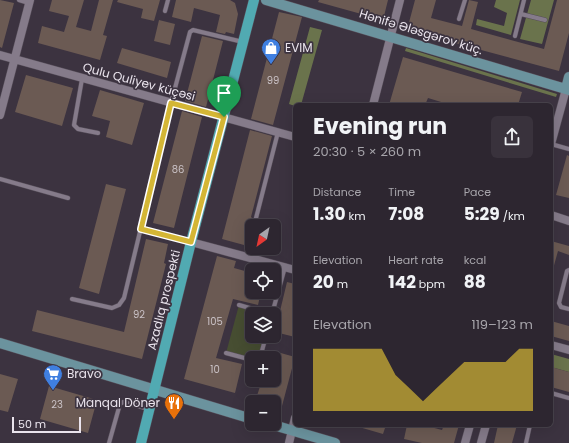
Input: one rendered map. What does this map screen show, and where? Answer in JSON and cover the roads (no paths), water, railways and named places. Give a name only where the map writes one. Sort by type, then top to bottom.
[{"type":"main road","name":"Azadlıq prospekti","points":[[141,443],[191,242],[254,0]]},
{"type":"street","name":"Hənifə Ələsgərov küç.","points":[[266,0],[567,90]]},
{"type":"street","points":[[374,103],[400,0]]},
{"type":"street","points":[[0,115],[30,1]]},
{"type":"street","name":"Qulu Quliyev küçəsi","points":[[0,56],[293,136]]},
{"type":"street","points":[[553,137],[569,78]]},
{"type":"street","points":[[553,216],[569,221]]},
{"type":"street","points":[[191,242],[293,269]]},
{"type":"street","points":[[0,343],[245,417]]},
{"type":"street","points":[[553,346],[569,350]]},
{"type":"street","points":[[289,443],[293,427]]},
{"type":"street","points":[[465,443],[469,427]]},
{"type":"street","points":[[481,443],[485,427]]},
{"type":"street","points":[[281,428],[336,443]]},
{"type":"lane","points":[[19,0],[30,1]]},
{"type":"lane","points":[[165,11],[168,0]]},
{"type":"lane","points":[[459,19],[465,0]]},
{"type":"lane","points":[[515,36],[524,0]]},
{"type":"lane","points":[[521,14],[545,20]]},
{"type":"lane","points":[[72,299],[112,308],[119,305],[124,298],[171,103],[190,32],[193,30],[244,42]]},
{"type":"lane","points":[[82,78],[74,125],[78,130],[98,133]]},
{"type":"lane","points":[[256,219],[278,132]]},
{"type":"lane","points":[[553,145],[569,149]]},
{"type":"lane","points":[[0,179],[68,198]]},
{"type":"lane","points":[[141,229],[191,242]]},
{"type":"lane","points":[[273,307],[285,267]]},
{"type":"lane","points":[[569,270],[567,271],[559,303],[561,307],[569,309]]},
{"type":"lane","points":[[239,305],[246,307]]},
{"type":"lane","points":[[226,353],[245,358]]},
{"type":"lane","points":[[553,394],[569,398]]},
{"type":"lane","points":[[109,443],[120,404],[123,402],[150,409]]},
{"type":"lane","points":[[526,443],[530,427]]},
{"type":"place","name":"EVIM","points":[[271,65]]},
{"type":"place","name":"Bravo","points":[[53,391]]},
{"type":"place","name":"Manqal Dönər","points":[[174,420]]}]
